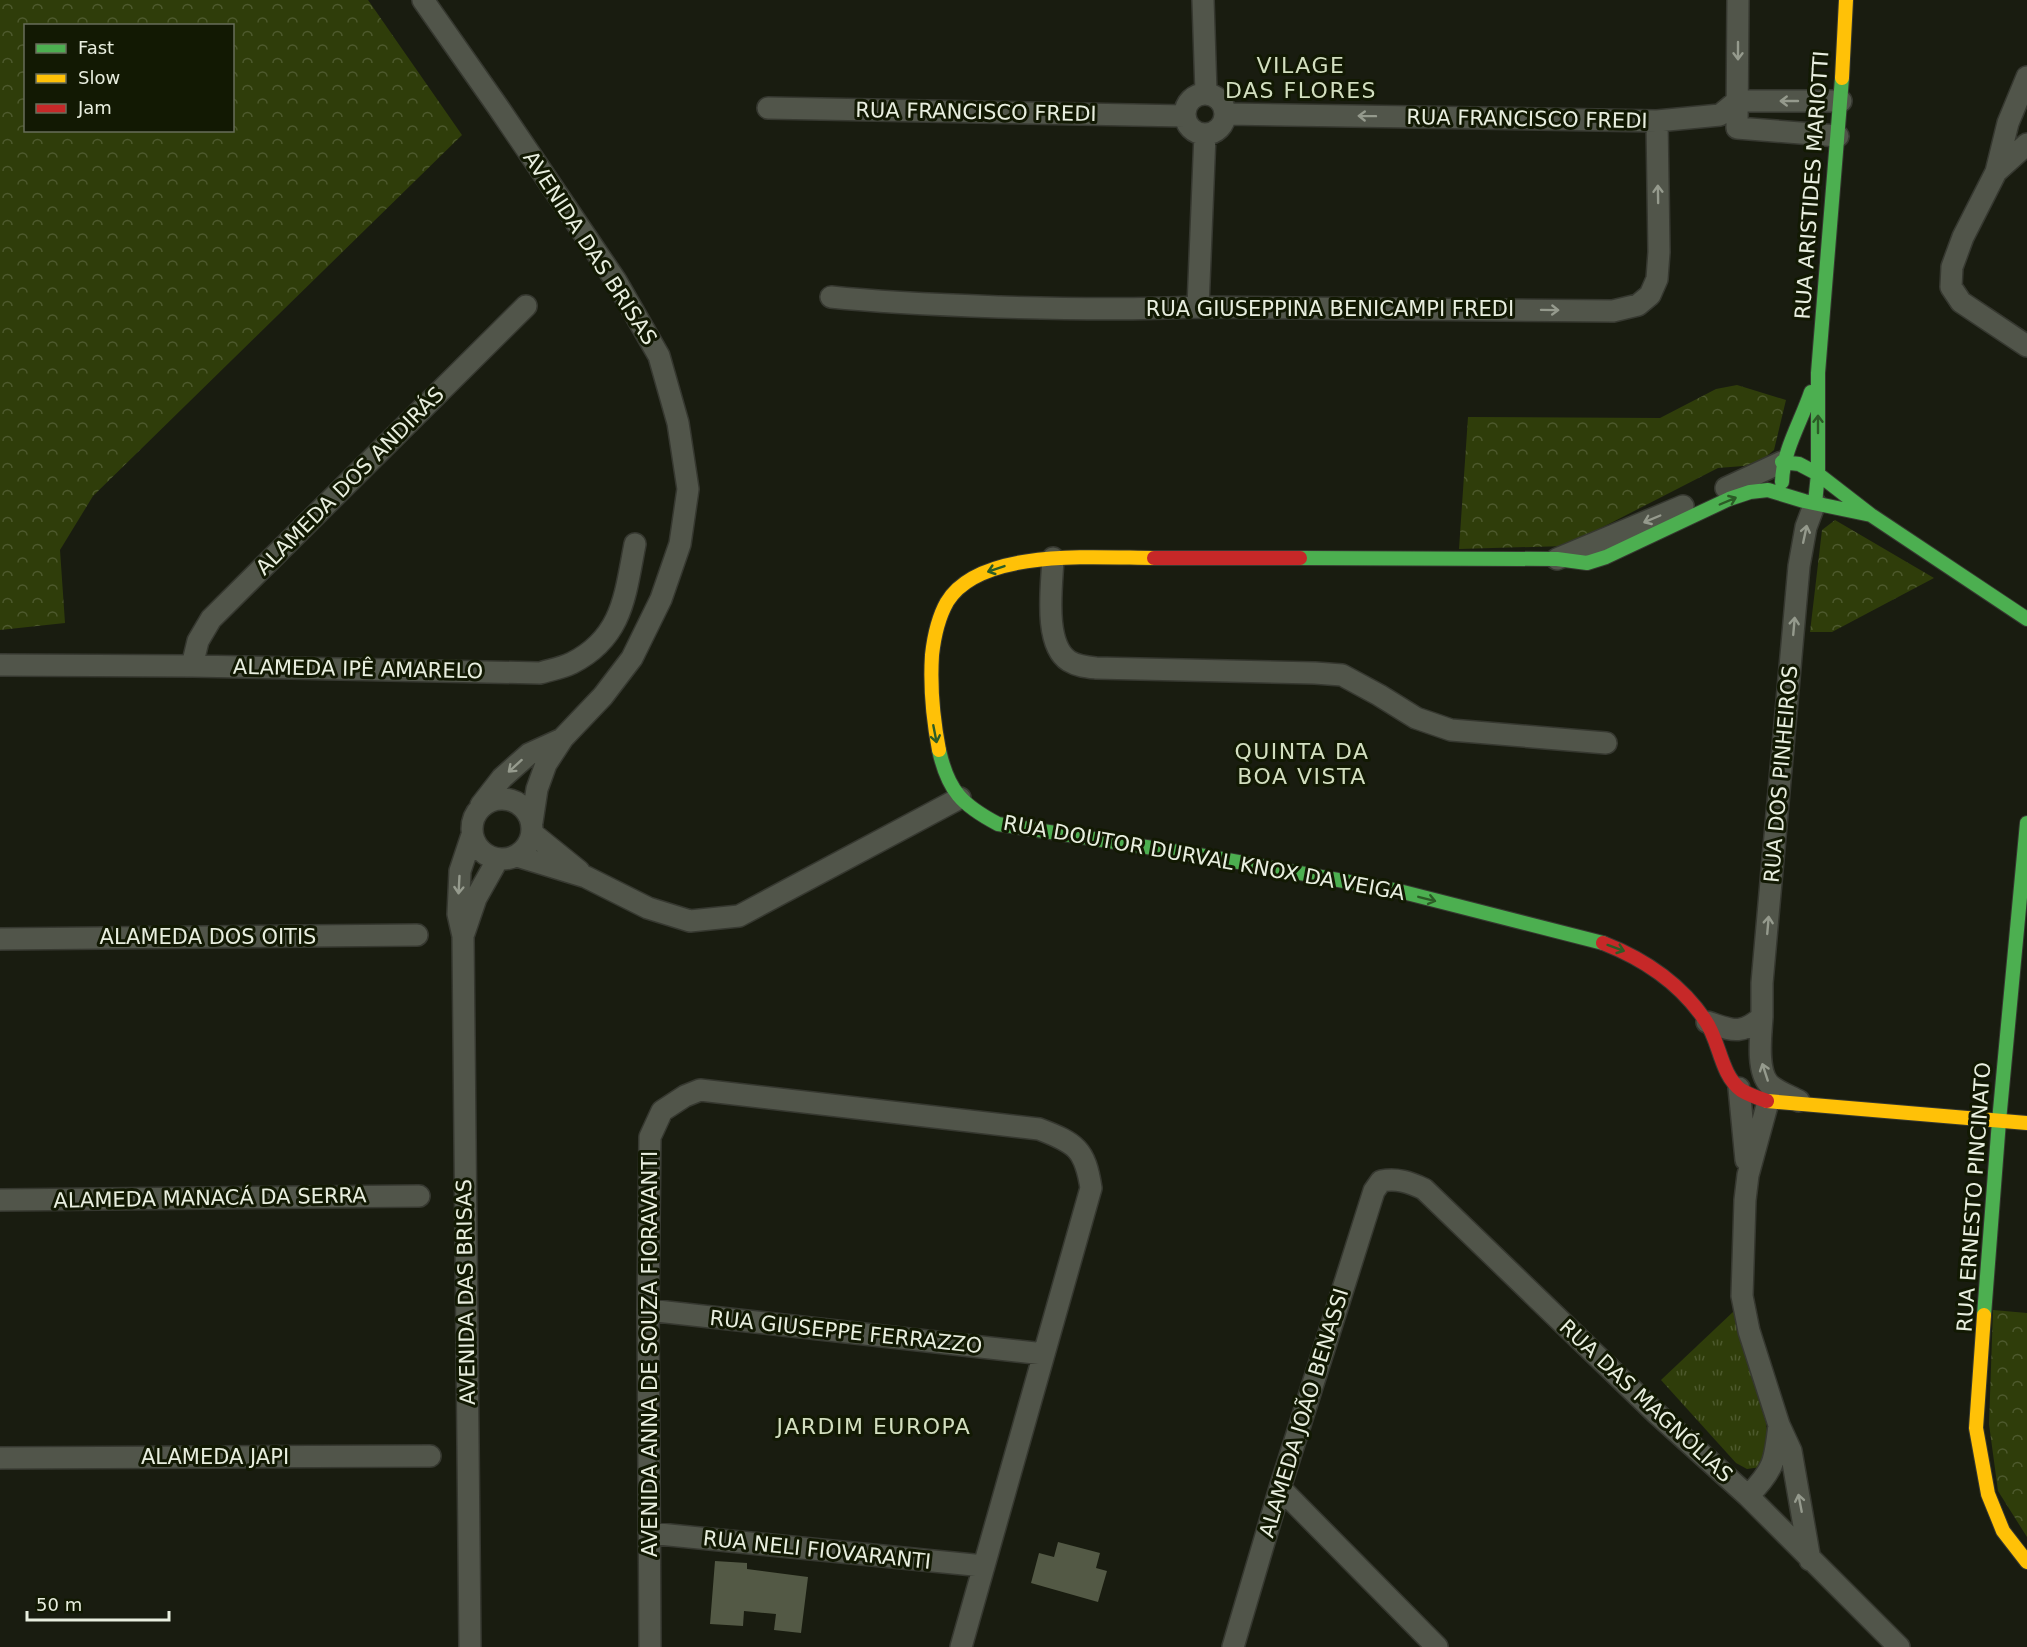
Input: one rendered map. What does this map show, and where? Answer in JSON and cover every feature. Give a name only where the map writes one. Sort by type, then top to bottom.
[{"type":"street","name":"AVENIDA DAS BRISAS","points":[[423,0],[498,106],[616,281],[659,356],[678,423],[688,489],[680,543],[661,599],[632,658],[603,696],[563,738],[546,764],[537,789],[532,827]]},
{"type":"street","points":[[1203,0],[1206,93]]},
{"type":"street","points":[[1728,122],[1737,101],[1738,0]]},
{"type":"street","name":"RUA ARISTIDES MARIOTTI","points":[[1815,503],[1818,474],[1818,373],[1838,136],[1846,0]]},
{"type":"street","points":[[2027,77],[2008,123],[1996,172],[1963,237],[1952,267],[1951,288],[1961,302],[2027,346]]},
{"type":"street","points":[[1206,93],[1222,101],[1226,114],[1224,123],[1216,132],[1204,134],[1190,127],[1185,116],[1187,104],[1195,96],[1206,93]]},
{"type":"street","points":[[1737,101],[1840,101]]},
{"type":"street","name":"RUA FRANCISCO FREDI","points":[[768,108],[1185,116]]},
{"type":"street","name":"RUA FRANCISCO FREDI","points":[[1226,114],[1728,122],[1838,136]]},
{"type":"street","name":"RUA GIUSEPPINA BENICAMPI FREDI","points":[[831,297],[881,302],[1022,308],[1613,310],[1638,305],[1650,295],[1657,279],[1659,252],[1657,121]]},
{"type":"street","points":[[2008,123],[2027,132]]},
{"type":"street","points":[[1198,307],[1204,134]]},
{"type":"street","points":[[1996,172],[2027,144]]},
{"type":"street","name":"ALAMEDA DOS ANDIRÁS","points":[[192,666],[198,641],[211,619],[526,306]]},
{"type":"street","name":"RUA ARISTIDES MARIOTTI","points":[[1782,462],[1802,418],[1818,373]]},
{"type":"street","points":[[1871,515],[1784,494],[1782,462],[1799,464],[1818,474],[1871,515],[2027,619]]},
{"type":"street","name":"RUA DOUTOR DURVAL KNOX DA VEIGA","points":[[1557,559],[1782,462]]},
{"type":"street","name":"RUA DOUTOR DURVAL KNOX DA VEIGA","points":[[1707,1022],[1682,990],[1650,964],[1624,950],[1593,939],[1399,891],[1211,857],[998,824],[971,810],[960,798],[950,781],[939,753],[932,716],[932,644],[947,601],[963,585],[987,571],[1015,562],[1053,558],[1557,559],[1587,563],[1750,492],[1768,490],[1784,494]]},
{"type":"street","name":"RUA DOS PINHEIROS","points":[[1807,1106],[1770,1086],[1766,1079],[1761,1059],[1762,983],[1799,566],[1806,527],[1815,503]]},
{"type":"street","name":"ALAMEDA IPÊ AMARELO","points":[[0,665],[192,666],[540,673],[570,664],[597,647],[616,622],[625,595],[635,544]]},
{"type":"street","points":[[1053,558],[1053,637],[1058,651],[1068,660],[1081,666],[1342,675],[1416,718],[1451,730],[1606,743]]},
{"type":"street","name":"AVENIDA DAS BRISAS","points":[[479,808],[502,778],[529,754],[563,738]]},
{"type":"street","points":[[586,877],[532,827],[527,812],[519,804],[510,799],[499,799],[488,801],[479,808],[471,825],[472,835],[475,844],[488,857],[507,858],[586,877],[648,908],[690,921],[739,916],[960,798]]},
{"type":"street","name":"RUA ERNESTO PINCINATO","points":[[2027,823],[1999,1121],[1976,1428],[1988,1494],[2003,1531],[2027,1562]]},
{"type":"street","points":[[507,858],[524,850],[529,842],[532,827]]},
{"type":"street","name":"AVENIDA DAS BRISAS","points":[[470,1647],[463,936],[458,914],[460,871],[472,835]]},
{"type":"street","name":"AVENIDA DAS BRISAS","points":[[463,936],[476,898],[507,858]]},
{"type":"street","name":"ALAMEDA DOS OITIS","points":[[0,939],[417,935]]},
{"type":"street","points":[[1707,1022],[1734,1030],[1749,1027],[1762,1017]]},
{"type":"street","points":[[1707,1022],[1725,1066],[1739,1088],[1748,1176]]},
{"type":"street","points":[[1739,1088],[1768,1102],[2027,1123]]},
{"type":"street","name":"AVENIDA ANNA DE SOUZA FIORAVANTI","points":[[650,1647],[648,1310],[650,1137],[662,1111],[685,1096],[700,1090],[1040,1129],[1065,1139],[1078,1149],[1087,1165],[1091,1188],[961,1647]]},
{"type":"street","points":[[1768,1102],[1748,1176],[1742,1296],[1749,1331],[1779,1425],[1791,1451],[1810,1560]]},
{"type":"street","name":"RUA DAS MAGNÓLIAS","points":[[1381,1181],[1392,1179],[1405,1181],[1424,1189],[1647,1404],[1748,1496],[1899,1647]]},
{"type":"street","name":"ALAMEDA JOÃO BENASSI","points":[[1233,1647],[1280,1488],[1374,1191],[1381,1181]]},
{"type":"street","name":"ALAMEDA MANACÁ DA SERRA","points":[[0,1200],[419,1196]]},
{"type":"street","name":"RUA GIUSEPPE FERRAZZO","points":[[648,1310],[1044,1354]]},
{"type":"street","points":[[1748,1496],[1769,1472],[1775,1459],[1779,1425]]},
{"type":"street","name":"ALAMEDA JAPI","points":[[0,1458],[430,1456]]},
{"type":"street","points":[[1280,1488],[1437,1647]]},
{"type":"street","name":"RUA NELI FIOVARANTI","points":[[649,1533],[984,1566]]},
{"type":"green space","points":[[0,0],[368,0],[462,135],[93,496],[60,550],[65,623],[0,630]]},
{"type":"green space","points":[[1737,385],[1786,400],[1774,450],[1756,465],[1718,468],[1566,546],[1459,549],[1468,417],[1660,418],[1716,389]]},
{"type":"green space","points":[[1835,520],[1934,578],[1832,632],[1810,632],[1822,530]]},
{"type":"green space","points":[[1993,1310],[2027,1313],[2027,1537],[1998,1491],[1989,1424]]},
{"type":"green space","points":[[1734,1311],[1766,1423],[1770,1454],[1761,1467],[1747,1469],[1736,1463],[1661,1380]]},
{"type":"building","points":[[1058,1542],[1100,1553],[1096,1568],[1107,1571],[1098,1602],[1031,1583],[1039,1553],[1054,1557]]},
{"type":"building","points":[[715,1561],[747,1563],[747,1569],[808,1577],[801,1633],[774,1630],[776,1614],[744,1611],[743,1626],[710,1624]]},
{"type":"traffic: fast","points":[[1815,503],[1818,474],[1818,373],[1842,78]]},
{"type":"traffic: fast","points":[[1782,482],[1789,447],[1811,392]]},
{"type":"traffic: fast","points":[[1782,462],[1799,464],[1818,474],[1871,515],[2027,619]]},
{"type":"traffic: fast","points":[[1300,558],[1557,559],[1587,563],[1606,557],[1729,499],[1750,492],[1768,490],[1804,501],[1871,515]]},
{"type":"traffic: fast","points":[[939,750],[947,776],[958,795],[975,810],[998,824],[1211,857],[1399,891],[1603,943]]},
{"type":"traffic: fast","points":[[1984,1315],[1999,1121],[2027,823]]},
{"type":"traffic: slow","points":[[1842,78],[1846,0]]},
{"type":"traffic: slow","points":[[939,750],[932,691],[933,648],[944,608],[963,584],[986,572],[1012,564],[1042,559],[1154,558]]},
{"type":"traffic: slow","points":[[1767,1101],[2027,1123]]},
{"type":"traffic: slow","points":[[1984,1315],[1976,1428],[1988,1494],[2003,1531],[2027,1562]]},
{"type":"traffic: jam","points":[[1154,558],[1300,558]]},
{"type":"traffic: jam","points":[[1603,943],[1647,965],[1673,984],[1695,1007],[1710,1028],[1724,1066],[1734,1083],[1744,1092],[1767,1101]]},
{"type":"district","name":"VILAGE DAS FLORES","points":[[1301,78]]},
{"type":"district","name":"QUINTA DA BOA VISTA","points":[[1302,764]]},
{"type":"district","name":"JARDIM EUROPA","points":[[874,1426]]}]
